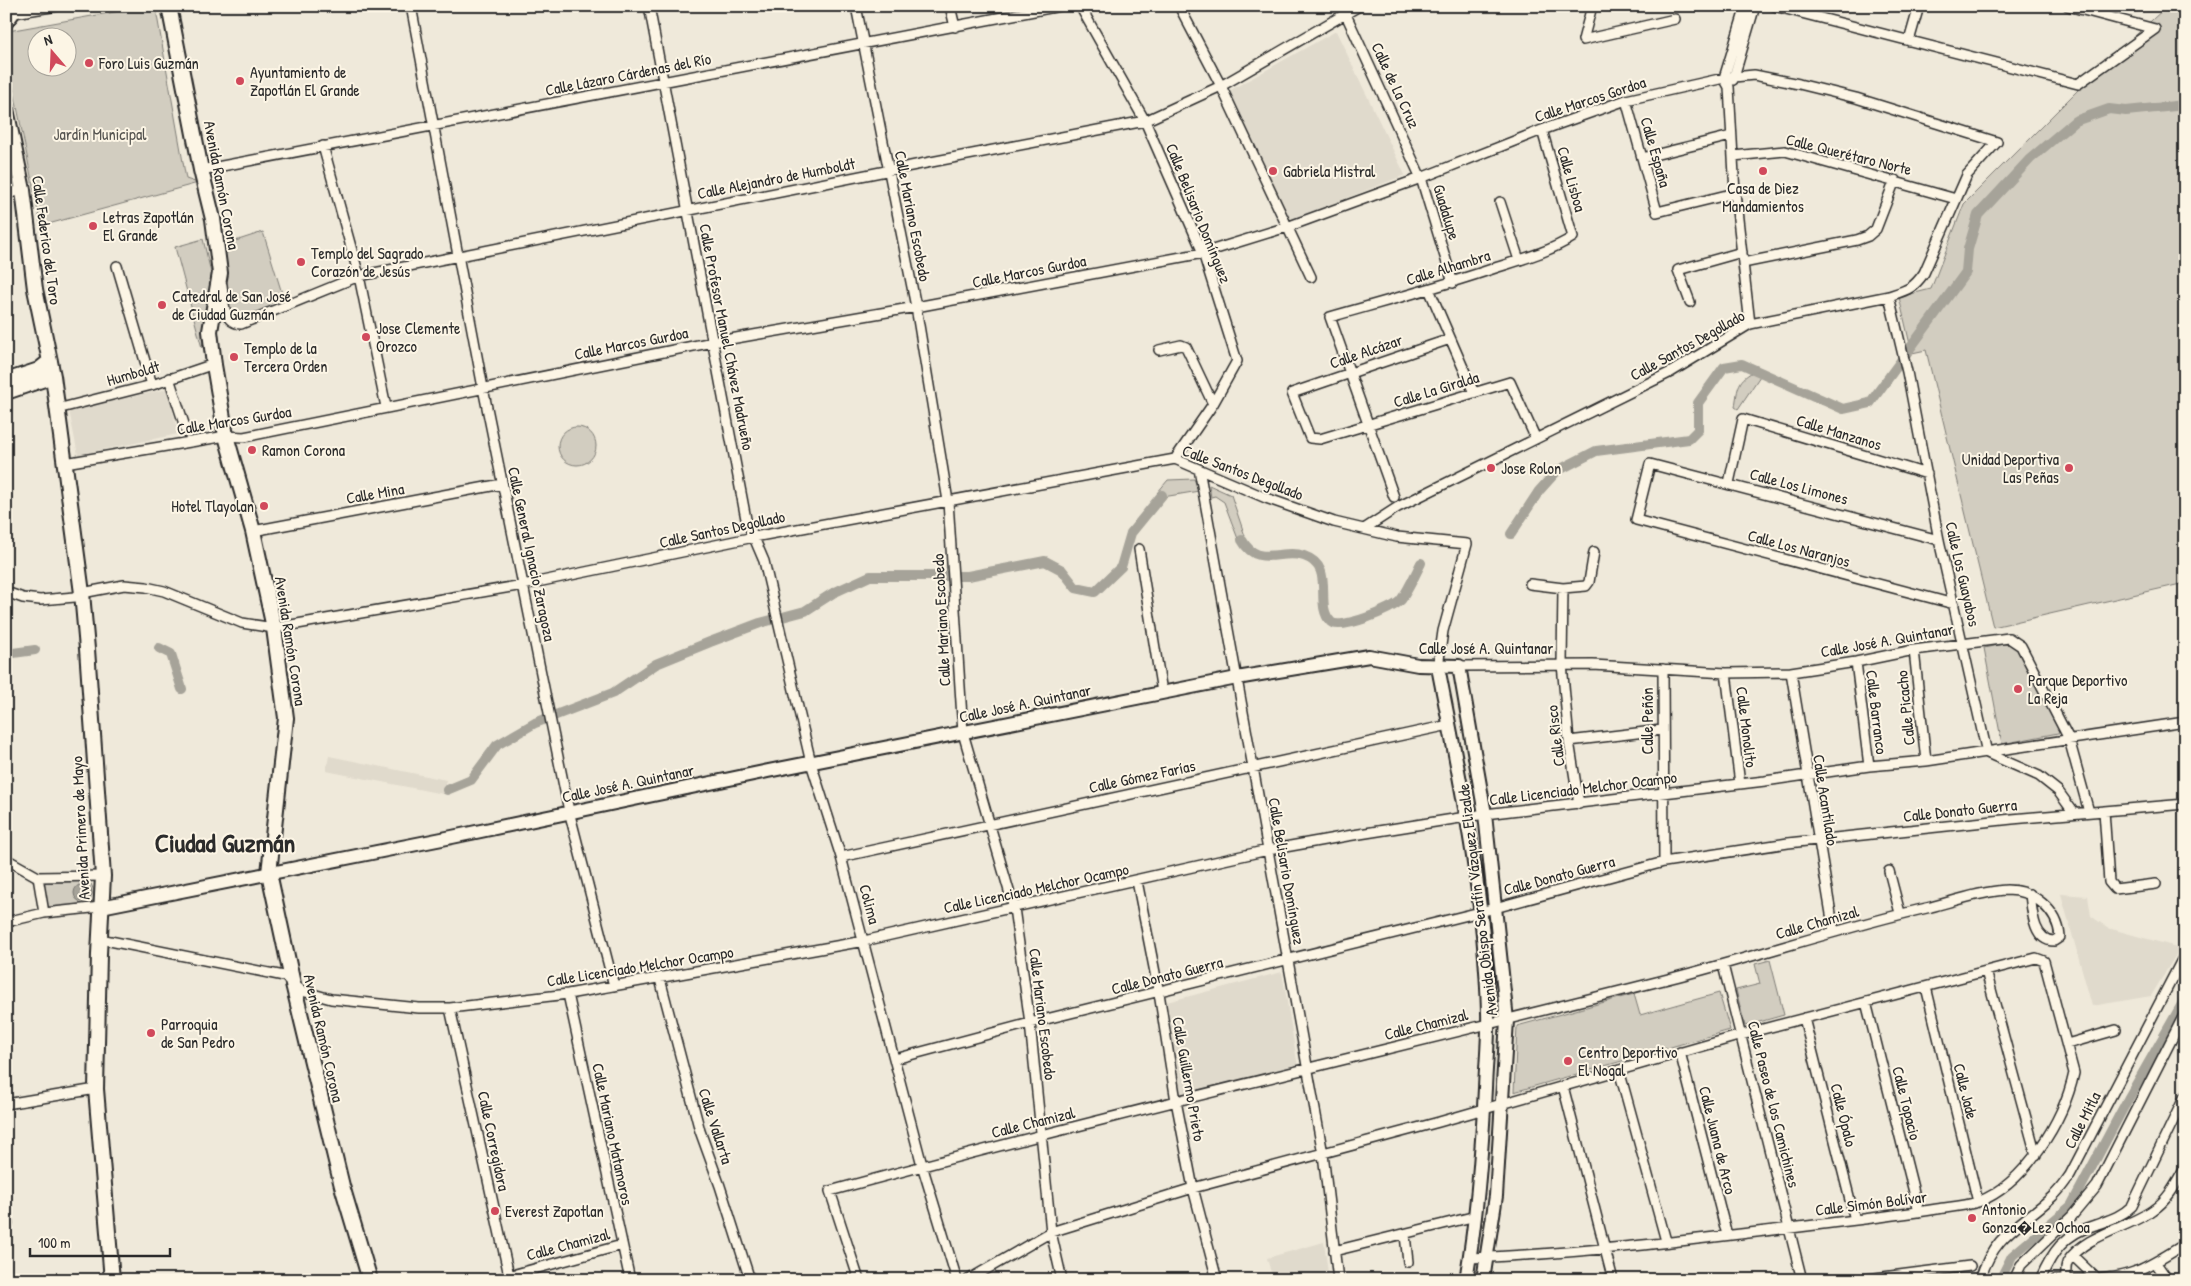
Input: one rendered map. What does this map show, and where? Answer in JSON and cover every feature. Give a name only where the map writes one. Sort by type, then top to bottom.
[{"type":"main road","name":"Avenida Ramón Corona","points":[[167,9],[213,219],[220,273],[210,331],[226,436],[253,530],[274,628],[286,718],[269,873],[293,984],[342,1186],[370,1280]]},
{"type":"main road","name":"Calle Federico del Toro","points":[[6,109],[23,190],[36,289],[53,376]]},
{"type":"main road","points":[[6,381],[39,370],[50,361]]},
{"type":"main road","points":[[6,392],[53,376]]},
{"type":"main road","name":"Avenida Primero de Mayo","points":[[53,376],[82,593],[103,876],[96,1089],[112,1280]]},
{"type":"street","points":[[8,16],[57,6]]},
{"type":"street","name":"Calle General Ignacio Zaragoza","points":[[411,6],[483,388],[569,812],[614,986]]},
{"type":"street","name":"Calle Profesor Manuel Chávez Madrueño","points":[[649,6],[744,512],[754,537]]},
{"type":"street","name":"Calle Mariano Escobedo","points":[[856,6],[916,308],[948,501],[953,555],[963,733],[1014,908],[1030,1023],[1051,1232],[1062,1280]]},
{"type":"street","points":[[950,6],[955,27]]},
{"type":"street","name":"Calle Lázaro Cárdenas del Río","points":[[201,170],[864,45],[1060,6]]},
{"type":"street","name":"Calle Belisario Domínguez","points":[[1080,6],[1145,121],[1203,253],[1237,361],[1213,404],[1175,459]]},
{"type":"street","points":[[1179,6],[1221,86],[1311,277]]},
{"type":"street","name":"Calle Alejandro de Humboldt","points":[[220,273],[225,312],[230,321],[238,324],[245,323],[359,276],[1145,121],[1221,86],[1344,10],[1359,6]]},
{"type":"street","points":[[1592,6],[1583,40],[1675,19]]},
{"type":"street","points":[[1746,6],[1737,35],[1727,82],[1735,193],[1750,324]]},
{"type":"street","points":[[1727,82],[1735,77],[1755,6]]},
{"type":"street","points":[[1774,6],[2078,84],[2155,29],[2068,6]]},
{"type":"street","points":[[1909,42],[1919,6]]},
{"type":"street","name":"Calle de La Cruz","points":[[1344,10],[1421,178]]},
{"type":"street","points":[[1737,35],[1746,37]]},
{"type":"street","name":"Calle Santos Degollado","points":[[1364,529],[1398,507],[1671,372],[1750,324],[1889,296],[1911,288],[1916,284],[1924,273],[1967,175],[1997,142],[1856,98],[1761,75],[1735,77]]},
{"type":"street","name":"Calle Marcos Gordoa","points":[[1203,253],[1287,228],[1542,130],[1626,100],[1727,82]]},
{"type":"street","name":"Calle España","points":[[1626,100],[1657,212],[1735,193]]},
{"type":"street","name":"Calle Lisboa","points":[[1542,130],[1573,237]]},
{"type":"street","points":[[1642,158],[1731,136]]},
{"type":"street","points":[[324,146],[359,276],[386,407]]},
{"type":"street","name":"Calle Querétaro Norte","points":[[1733,156],[1785,151],[1895,180],[1956,199]]},
{"type":"street","name":"Guadalupe","points":[[1421,178],[1453,282]]},
{"type":"street","points":[[1743,263],[1857,240],[1868,236],[1876,229],[1895,180]]},
{"type":"street","points":[[6,194],[23,190]]},
{"type":"street","points":[[1500,202],[1519,260]]},
{"type":"street","name":"Calle Alhambra","points":[[1350,373],[1330,317],[1453,282],[1519,260],[1573,237]]},
{"type":"street","points":[[1690,302],[1678,270],[1742,252]]},
{"type":"street","name":"Calle Marcos Gurdoa","points":[[65,463],[226,436],[244,437],[713,342],[916,308],[1203,253]]},
{"type":"street","points":[[117,266],[152,385]]},
{"type":"street","points":[[1429,289],[1474,393]]},
{"type":"street","name":"Calle Los Guayabos","points":[[1889,296],[1907,372],[1939,540],[1964,644],[1987,753]]},
{"type":"street","name":"Calle Alcázar","points":[[1310,438],[1292,393],[1450,339]]},
{"type":"street","points":[[1159,350],[1181,345],[1186,347],[1213,404]]},
{"type":"street","name":"Humboldt","points":[[65,407],[152,385],[208,366]]},
{"type":"street","points":[[1350,373],[1394,497]]},
{"type":"street","points":[[169,378],[187,433]]},
{"type":"street","name":"Calle La Giralda","points":[[1310,438],[1320,439],[1510,382],[1536,439]]},
{"type":"street","name":"Calle Manzanos","points":[[1729,483],[1743,419],[1927,474]]},
{"type":"street","name":"Calle Santos Degollado","points":[[6,592],[23,598],[40,600],[75,597],[82,593],[124,585],[146,587],[164,591],[242,623],[274,628],[523,585],[754,537],[1175,459],[1266,498],[1334,522],[1397,537],[1467,544],[1443,631],[1438,667]]},
{"type":"street","name":"Calle Los Limones","points":[[1636,520],[1650,464],[1729,483],[1939,540]]},
{"type":"street","name":"Calle Belisario Domínguez","points":[[1199,469],[1323,1154],[1338,1280]]},
{"type":"street","name":"Calle Mina","points":[[253,530],[502,484]]},
{"type":"street","name":"Calle Los Naranjos","points":[[1636,520],[1954,604]]},
{"type":"street","name":"Colima","points":[[754,537],[764,561],[811,763],[841,857],[922,1165],[957,1280]]},
{"type":"street","points":[[1139,549],[1162,692]]},
{"type":"street","points":[[1530,584],[1563,588],[1586,586],[1589,582],[1594,552]]},
{"type":"street","name":"Calle Risco","points":[[1563,588],[1562,664],[1569,741],[1579,804]]},
{"type":"street","name":"Calle José A. Quintanar","points":[[101,907],[452,838],[569,812],[1162,692],[1369,656],[1438,667],[1562,664],[1726,673],[1791,672],[1856,662],[1914,650],[2009,638],[2021,646],[2069,739],[2089,812]]},
{"type":"street","name":"Calle Picacho","points":[[1914,650],[1926,761]]},
{"type":"street","name":"Calle Barranco","points":[[1856,662],[1869,766]]},
{"type":"street","name":"Avenida Obispo Serafín Vázquez Elizalde","points":[[1459,666],[1485,814],[1507,1020],[1496,1196],[1483,1280]]},
{"type":"street","name":"Avenida Obispo Serafín Vázquez Elizalde","points":[[1438,667],[1466,817],[1480,912],[1488,1024],[1476,1216],[1466,1280]]},
{"type":"street","name":"Calle Peñón","points":[[1662,669],[1664,862]]},
{"type":"street","name":"Calle Acantilado","points":[[1791,672],[1817,840],[1834,932]]},
{"type":"street","name":"Calle Monolito","points":[[1726,673],[1740,784]]},
{"type":"street","name":"Calle Licenciado Melchor Ocampo","points":[[100,939],[284,976],[302,991],[331,999],[373,1004],[450,1008],[568,994],[864,941],[1268,850],[1466,817],[1987,753],[2185,722]]},
{"type":"street","name":"Calle Gómez Farías","points":[[841,857],[1449,725]]},
{"type":"street","points":[[1569,741],[1662,730]]},
{"type":"street","points":[[1987,753],[2039,776],[2058,791],[2074,813]]},
{"type":"street","name":"Calle Donato Guerra","points":[[895,1059],[1030,1023],[1159,993],[1496,908],[1664,862],[1817,840],[2074,813],[2185,804]]},
{"type":"street","points":[[2104,811],[2109,882],[2111,886],[2115,889],[2156,884]]},
{"type":"street","points":[[6,859],[38,877],[103,876]]},
{"type":"street","points":[[1889,871],[1900,914]]},
{"type":"street","points":[[38,877],[44,914]]},
{"type":"street","name":"Calle Guillermo Prieto","points":[[1137,881],[1159,993],[1176,1101],[1193,1188],[1217,1280]]},
{"type":"street","name":"Calle Chamizal","points":[[859,1280],[830,1191],[922,1165],[1723,965],[1900,914],[2004,890],[2030,894]]},
{"type":"street","points":[[2030,894],[2055,917],[2060,937],[2054,942],[2042,938],[2036,928],[2030,894]]},
{"type":"street","points":[[6,922],[44,914],[101,907]]},
{"type":"street","name":"Calle Mitla","points":[[1980,1280],[1986,1261],[1999,1242],[2054,1195],[2070,1175],[2185,954]]},
{"type":"street","name":"Calle Simón Bolívar","points":[[1470,1258],[1606,1248],[1727,1235],[1919,1212],[1978,1202],[2008,1182],[2036,1156],[2050,1134],[2072,1085],[2074,1073],[2044,961],[2036,958],[1986,971]]},
{"type":"street","name":"Calle Paseo de los Camichines","points":[[1723,965],[1802,1280]]},
{"type":"street","points":[[968,1280],[1051,1232],[1193,1188],[1323,1154],[1741,1035],[1986,971],[2036,1156]]},
{"type":"street","name":"Calle Vallarta","points":[[660,979],[694,1112],[750,1280]]},
{"type":"street","name":"Calle Jade","points":[[1926,986],[1978,1202]]},
{"type":"street","name":"Calle Mariano Matamoros","points":[[568,994],[630,1280]]},
{"type":"street","name":"Calle Topacio","points":[[1866,1002],[1919,1212]]},
{"type":"street","name":"Calle Corregidora","points":[[450,1008],[509,1278]]},
{"type":"street","points":[[2014,1280],[2021,1264],[2072,1216],[2097,1186],[2185,1013]]},
{"type":"street","name":"Calle Ópalo","points":[[1804,1018],[1855,1220]]},
{"type":"street","points":[[2067,1044],[2116,1030]]},
{"type":"street","name":"Calle Juana de Arco","points":[[1680,1052],[1727,1235]]},
{"type":"street","points":[[1619,1070],[1666,1241]]},
{"type":"street","points":[[1563,1086],[1614,1280]]},
{"type":"street","points":[[6,1104],[96,1089]]},
{"type":"street","points":[[2040,1280],[2049,1258],[2059,1244],[2072,1234],[2124,1215],[2132,1206],[2185,1096]]},
{"type":"street","points":[[2066,1279],[2070,1259],[2099,1236],[2132,1223],[2155,1209],[2172,1192],[2185,1168]]},
{"type":"street","points":[[6,1214],[8,1224]]},
{"type":"street","points":[[1334,1251],[1476,1216]]},
{"type":"street","points":[[1405,1235],[1408,1262]]},
{"type":"street","points":[[2056,1280],[2097,1279],[2136,1271],[2185,1244]]},
{"type":"street","name":"Calle Chamizal","points":[[494,1280],[509,1278],[622,1245]]},
{"type":"street","points":[[2049,1258],[2070,1259],[2097,1279]]},
{"type":"street","points":[[2155,1262],[2168,1280]]},
{"type":"street","points":[[1859,1280],[1970,1266]]},
{"type":"street","points":[[2136,1271],[2146,1280]]},
{"type":"shaded area","points":[[1336,31],[1405,175],[1291,220],[1229,91]]},
{"type":"shaded area","points":[[168,389],[178,434],[78,455],[69,410]]},
{"type":"shaded area","points":[[329,756],[446,780],[443,794],[326,771]]},
{"type":"shaded area","points":[[83,884],[89,887],[92,893],[89,899],[83,902],[77,899],[74,893],[77,887]]},
{"type":"shaded area","points":[[2061,894],[2088,896],[2091,916],[2108,928],[2180,948],[2151,996],[2092,1006]]},
{"type":"shaded area","points":[[1282,972],[1298,1067],[1181,1095],[1167,1002]]},
{"type":"shaded area","points":[[1324,1242],[1329,1280],[1273,1280],[1267,1258]]},
{"type":"green space","name":"Jardín Municipal","points":[[148,6],[156,10],[186,179],[198,183],[41,226],[6,52],[6,33],[8,31]]},
{"type":"green space","name":"Unidad Deportiva Las Peñas","points":[[2167,6],[2185,6],[2185,583],[1993,627],[1926,350],[1912,353],[1899,297],[1931,289],[1964,204],[2093,75]]},
{"type":"green space","points":[[263,232],[285,303],[238,320],[232,316],[229,310],[220,246]]},
{"type":"green space","points":[[203,239],[212,277],[202,348],[175,247]]},
{"type":"green space","points":[[1757,370],[1762,373],[1738,409],[1735,407],[1740,384],[1750,373]]},
{"type":"green space","points":[[577,427],[590,433],[596,446],[590,459],[577,465],[564,459],[558,446],[564,433]]},
{"type":"green space","points":[[1194,479],[1199,491],[1163,497],[1157,493],[1168,480]]},
{"type":"green space","points":[[1209,485],[1231,495],[1245,536],[1238,539],[1224,502],[1215,496],[1211,497]]},
{"type":"green space","name":"Parque Deportivo La Reja","points":[[2017,641],[2068,731],[2002,744],[1984,648]]},
{"type":"green space","points":[[84,881],[91,884],[95,893],[93,901],[86,904],[48,910],[43,883]]},
{"type":"green space","points":[[1770,960],[1784,1015],[1745,1026],[1736,990],[1760,984],[1755,964]]},
{"type":"green space","name":"Centro Deportivo El Nogal","points":[[1719,993],[1730,1030],[1514,1092],[1517,1026],[1634,994],[1640,1015]]},
{"type":"waterway","points":[[1511,534],[1539,491],[1557,471],[1596,451],[1689,439],[1698,430],[1698,403],[1724,367],[1742,364],[1843,409],[1870,403],[1966,272],[1968,249],[1978,215],[2030,159],[2075,121],[2109,109],[2126,111],[2185,105]]},
{"type":"waterway","points":[[447,790],[471,780],[497,745],[535,723],[613,693],[656,664],[760,623],[805,611],[833,593],[870,576],[968,576],[1045,561],[1062,570],[1076,588],[1095,592],[1121,567],[1131,533],[1162,495]]},
{"type":"waterway","points":[[1242,540],[1248,549],[1255,554],[1263,556],[1296,554],[1314,561],[1320,569],[1322,577],[1326,615],[1331,622],[1336,624],[1345,624],[1366,618],[1396,604],[1407,591],[1421,563]]},
{"type":"waterway","points":[[159,648],[171,654],[182,689]]},
{"type":"waterway","points":[[6,654],[35,650]]},
{"type":"waterway","points":[[2000,1280],[2012,1256],[2071,1206],[2128,1099],[2185,999]]},
{"type":"place","name":"Foro Luis Guzmán","points":[[89,63]]},
{"type":"place","name":"Ayuntamiento de Zapotlán El Grande","points":[[240,81]]},
{"type":"place","name":"Gabriela Mistral","points":[[1273,171]]},
{"type":"place","name":"Casa de Diez Mandamientos","points":[[1763,171]]},
{"type":"place","name":"Letras Zapotlán El Grande","points":[[93,226]]},
{"type":"place","name":"Templo del Sagrado Corazón de Jesús","points":[[301,262]]},
{"type":"place","name":"Catedral de San José de Ciudad Guzmán","points":[[162,305]]},
{"type":"place","name":"Jose Clemente Orozco","points":[[366,337]]},
{"type":"place","name":"Templo de la Tercera Orden","points":[[234,357]]},
{"type":"place","name":"Ramon Corona","points":[[252,450]]},
{"type":"place","name":"Jose Rolon","points":[[1491,468]]},
{"type":"place","name":"Unidad Deportiva Las Peñas","points":[[2069,468]]},
{"type":"place","name":"Hotel Tlayolan","points":[[264,506]]},
{"type":"place","name":"Parque Deportivo La Reja","points":[[2018,689]]},
{"type":"place","name":"Parroquia de San Pedro","points":[[151,1033]]},
{"type":"place","name":"Centro Deportivo El Nogal","points":[[1568,1061]]},
{"type":"place","name":"Everest Zapotlan","points":[[495,1211]]},
{"type":"place","name":"Antonio Gonza�Lez Ochoa","points":[[1972,1218]]},
{"type":"district","name":"Ciudad Guzmán","points":[[225,842]]}]
